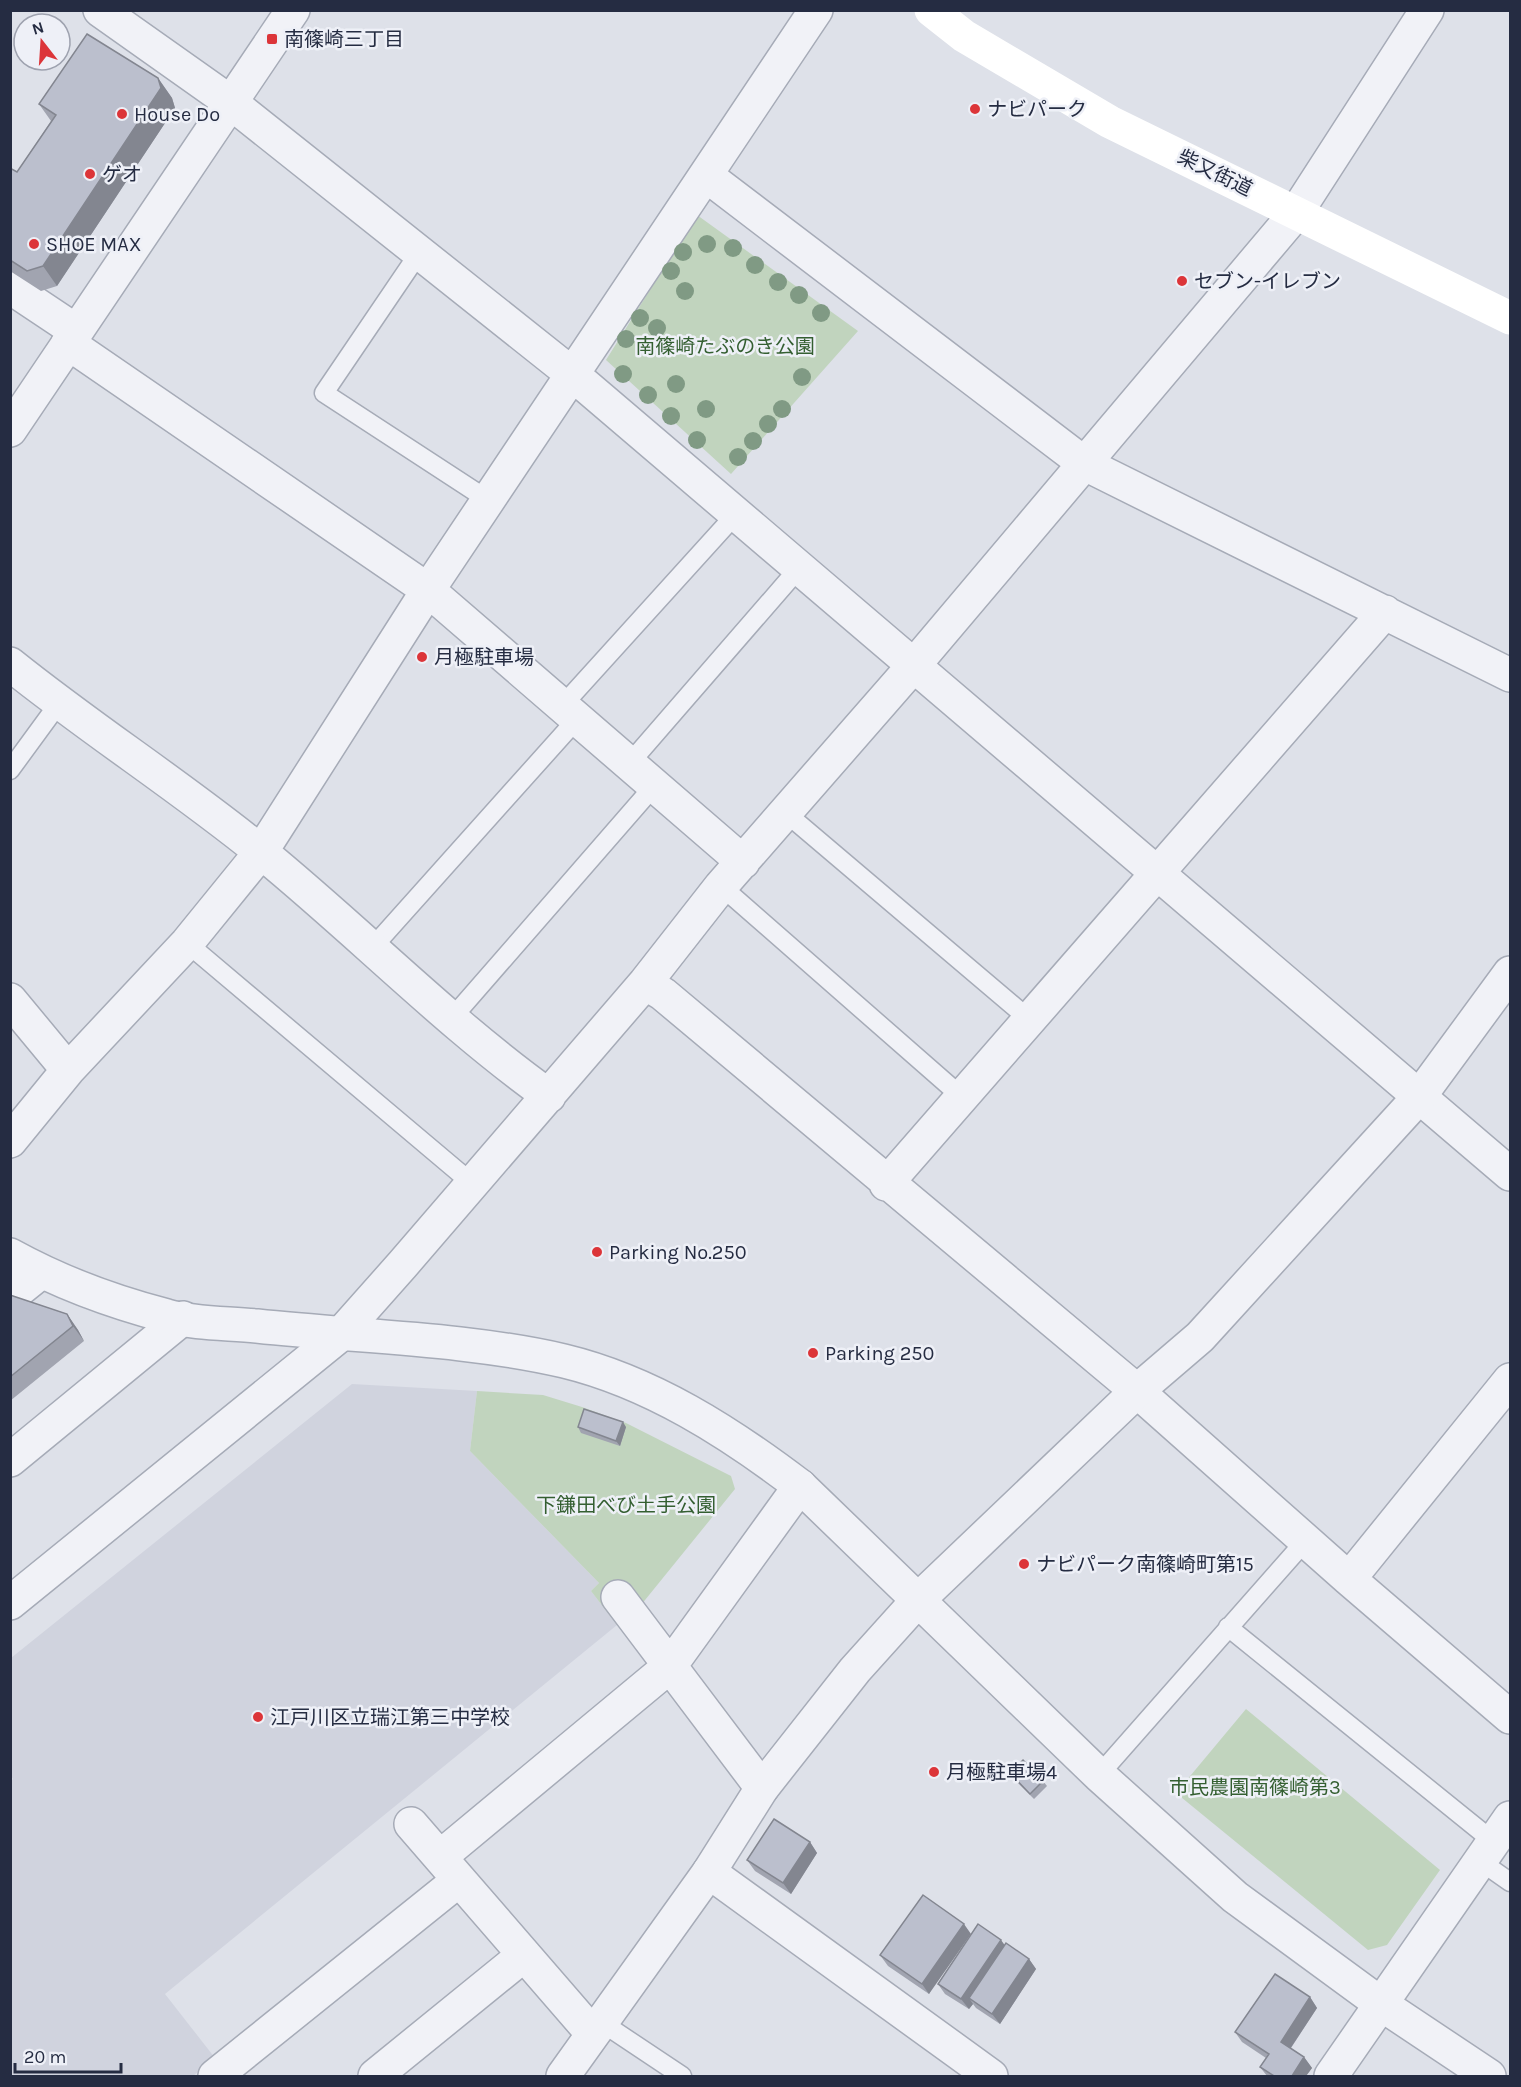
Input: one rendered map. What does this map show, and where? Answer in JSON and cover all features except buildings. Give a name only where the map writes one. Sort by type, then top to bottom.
[{"type":"main road","name":"柴又街道","points":[[931,10],[964,36],[1110,122],[1510,318]]},
{"type":"street","points":[[100,10],[230,102],[572,374],[915,664],[1510,1174]]},
{"type":"street","points":[[10,430],[293,10]]},
{"type":"street","points":[[10,1141],[68,1070],[187,943],[261,852],[428,590],[816,10]]},
{"type":"street","points":[[10,1603],[340,1335],[474,1185],[645,983],[732,874],[915,664],[1296,213],[1427,10]]},
{"type":"street","points":[[706,176],[1085,464],[1510,675]]},
{"type":"street","points":[[10,287],[72,337],[428,590],[654,786],[732,874]]},
{"type":"street","points":[[886,1184],[1385,612]]},
{"type":"street","points":[[10,664],[59,703],[261,852],[452,1018],[549,1096]]},
{"type":"street","points":[[563,2076],[709,1872],[762,1788],[855,1670],[918,1600],[1137,1391],[1200,1337],[1419,1097],[1510,973]]},
{"type":"street","points":[[645,983],[663,994],[886,1184],[1137,1391],[1510,1717]]},
{"type":"street","points":[[10,1000],[68,1070]]},
{"type":"street","points":[[10,1255],[41,1272],[169,1317],[340,1335],[479,1345],[566,1362],[630,1385],[687,1410],[746,1445],[800,1486],[1099,1775],[1235,1897],[1381,2004],[1489,2076]]},
{"type":"street","points":[[10,1297],[41,1272]]},
{"type":"street","points":[[10,1460],[183,1318]]},
{"type":"street","points":[[1349,1578],[1510,1380]]},
{"type":"street","points":[[215,2076],[450,1869],[670,1666],[800,1486]]},
{"type":"street","points":[[618,1597],[762,1788]]},
{"type":"street","points":[[411,1824],[524,1955],[596,2028]]},
{"type":"street","points":[[1331,2076],[1495,1840]]},
{"type":"street","points":[[709,1872],[956,2067],[991,2076]]},
{"type":"street","points":[[375,2076],[524,1955]]},
{"type":"lane","points":[[418,253],[324,393],[488,500]]},
{"type":"lane","points":[[372,948],[736,514]]},
{"type":"lane","points":[[629,764],[799,568]]},
{"type":"lane","points":[[10,770],[59,703]]},
{"type":"lane","points":[[452,1018],[654,786]]},
{"type":"lane","points":[[786,813],[1030,1020]]},
{"type":"lane","points":[[732,874],[962,1097]]},
{"type":"lane","points":[[187,943],[474,1185]]},
{"type":"lane","points":[[1099,1775],[1307,1539]]},
{"type":"lane","points":[[1228,1627],[1495,1840],[1510,1882]]},
{"type":"lane","points":[[596,2028],[682,2076]]},
{"type":"shaded area","name":"江戸川区立瑞江第三中学校","points":[[352,1384],[477,1391],[470,1451],[599,1583],[591,1591],[617,1625],[165,1994],[215,2058],[193,2076],[11,2076],[10,1782],[13,1779],[11,1776],[11,1658]]},
{"type":"green space","name":"南篠崎たぶのき公園","points":[[697,215],[858,331],[731,474],[606,360]]},
{"type":"green space","name":"下鎌田べび土手公園","points":[[477,1391],[543,1395],[626,1423],[731,1476],[735,1489],[641,1605],[617,1625],[591,1591],[599,1583],[470,1451]]},
{"type":"green space","name":"市民農園南篠崎第3","points":[[1246,1709],[1440,1870],[1387,1945],[1368,1950],[1176,1793]]},
{"type":"place","name":"南篠崎三丁目","points":[[272,39]]},
{"type":"place","name":"ナビパーク","points":[[975,109]]},
{"type":"place","name":"House Do","points":[[122,114]]},
{"type":"place","name":"ゲオ","points":[[90,174]]},
{"type":"place","name":"SHOE MAX","points":[[34,244]]},
{"type":"place","name":"セブン-イレブン","points":[[1182,281]]},
{"type":"place","name":"月極駐車場","points":[[422,657]]},
{"type":"place","name":"Parking No.250","points":[[597,1252]]},
{"type":"place","name":"Parking 250","points":[[813,1353]]},
{"type":"place","name":"ナビパーク南篠崎町第15","points":[[1024,1564]]},
{"type":"place","name":"江戸川区立瑞江第三中学校","points":[[258,1717]]},
{"type":"place","name":"月極駐車場4","points":[[934,1772]]}]
